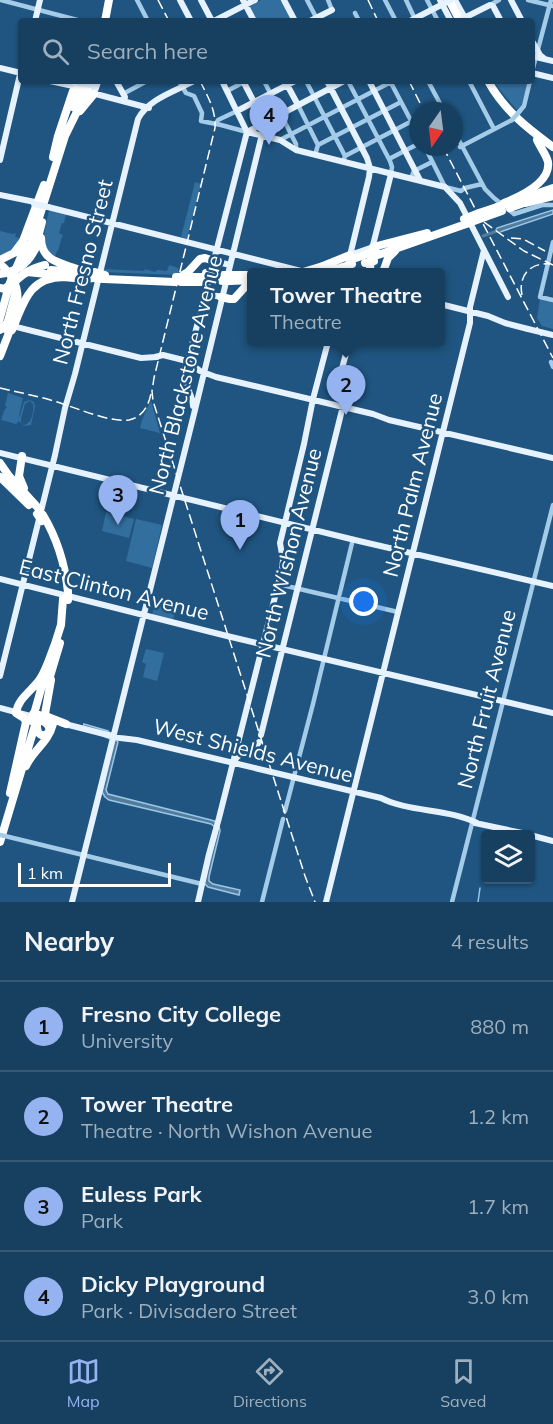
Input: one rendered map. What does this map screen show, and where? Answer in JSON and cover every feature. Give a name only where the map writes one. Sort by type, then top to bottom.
[{"type":"highway","points":[[108,18],[111,0]]},
{"type":"highway","points":[[446,1],[458,18]]},
{"type":"highway","points":[[55,159],[91,93],[74,84]]},
{"type":"highway","points":[[55,159],[60,134],[72,109],[74,84]]},
{"type":"highway","points":[[0,268],[10,272],[20,267],[29,260],[35,249],[53,173],[58,136],[74,84]]},
{"type":"highway","points":[[0,268],[23,241],[68,129],[74,84]]},
{"type":"highway","points":[[492,84],[511,116],[537,140],[553,165]]},
{"type":"highway","points":[[492,84],[510,109],[553,145]]},
{"type":"highway","points":[[511,116],[553,145]]},
{"type":"highway","points":[[526,192],[542,180],[547,171],[547,160],[537,140]]},
{"type":"highway","points":[[502,206],[538,185],[553,172]]},
{"type":"highway","points":[[7,324],[53,173]]},
{"type":"highway","points":[[0,352],[27,241],[45,183]]},
{"type":"highway","points":[[383,268],[390,255],[411,240],[553,188]]},
{"type":"highway","points":[[502,206],[553,194]]},
{"type":"highway","points":[[502,206],[548,203],[553,194]]},
{"type":"highway","points":[[43,219],[41,241],[46,255],[54,261],[94,275]]},
{"type":"highway","points":[[348,266],[371,259],[427,233],[465,221]]},
{"type":"highway","points":[[3,290],[9,285],[27,241]]},
{"type":"highway","points":[[104,277],[179,278],[204,258],[209,276]]},
{"type":"highway","points":[[371,259],[382,264],[382,268]]},
{"type":"highway","points":[[209,276],[208,262],[199,261],[197,267],[200,272],[209,276],[225,282],[233,285],[237,289],[236,295],[231,298],[227,297],[225,282]]},
{"type":"highway","points":[[27,271],[60,265],[80,270]]},
{"type":"highway","points":[[0,268],[12,277],[17,289],[18,300],[7,324]]},
{"type":"highway","points":[[0,268],[94,275]]},
{"type":"highway","points":[[3,290],[33,268],[104,277],[209,276]]},
{"type":"highway","points":[[7,324],[26,296],[40,283],[55,278],[94,275]]},
{"type":"highway","points":[[225,282],[247,280]]},
{"type":"highway","points":[[225,282],[230,299],[234,299],[247,285]]},
{"type":"highway","points":[[3,290],[7,324]]},
{"type":"highway","points":[[0,462],[11,472],[16,471],[21,460]]},
{"type":"highway","points":[[2,838],[26,722],[17,713],[20,701],[40,680],[53,656],[64,628],[66,595],[62,572],[51,538],[19,476],[21,460]]},
{"type":"highway","points":[[0,462],[38,513]]},
{"type":"highway","points":[[0,471],[38,513]]},
{"type":"highway","points":[[0,477],[38,513]]},
{"type":"highway","points":[[66,595],[55,644],[45,712],[48,717],[66,724]]},
{"type":"highway","points":[[12,794],[27,763],[49,736],[39,719],[53,656]]},
{"type":"highway","points":[[0,826],[39,719],[53,656]]},
{"type":"main road","points":[[36,18],[40,0]]},
{"type":"main road","points":[[180,0],[189,18]]},
{"type":"main road","points":[[201,0],[211,18]]},
{"type":"main road","points":[[224,18],[231,16],[245,3],[254,0]]},
{"type":"main road","points":[[285,0],[294,18]]},
{"type":"main road","points":[[511,0],[520,18]]},
{"type":"main road","points":[[418,18],[446,1]]},
{"type":"main road","points":[[245,3],[252,18]]},
{"type":"main road","points":[[463,18],[491,4],[499,18]]},
{"type":"main road","points":[[318,18],[330,11]]},
{"type":"main road","points":[[536,48],[545,59],[553,60]]},
{"type":"main road","points":[[0,68],[18,71]]},
{"type":"main road","points":[[535,73],[553,78]]},
{"type":"main road","points":[[74,84],[91,93],[128,101],[146,108],[182,86]]},
{"type":"main road","points":[[118,84],[128,101]]},
{"type":"main road","points":[[198,392],[193,395],[183,385],[185,362],[218,249],[247,132],[224,84]]},
{"type":"main road","points":[[245,84],[254,102]]},
{"type":"main road","points":[[237,111],[271,94],[285,84]]},
{"type":"main road","points":[[287,84],[298,105]]},
{"type":"main road","points":[[329,84],[362,147],[370,168],[348,266]]},
{"type":"main road","points":[[247,132],[340,84]]},
{"type":"main road","points":[[371,84],[420,180]]},
{"type":"main road","points":[[0,160],[19,87]]},
{"type":"main road","points":[[0,168],[19,87]]},
{"type":"main road","name":"North Fresno Street","points":[[0,676],[138,119],[146,108]]},
{"type":"main road","name":"North Blackstone Avenue","points":[[143,615],[153,578],[155,559],[166,524],[167,511],[265,122]]},
{"type":"main road","points":[[247,132],[280,140],[296,150],[344,159],[391,174],[445,187],[459,202],[508,297]]},
{"type":"main road","points":[[348,266],[371,259],[391,174]]},
{"type":"main road","points":[[0,196],[193,242],[287,268]]},
{"type":"main road","name":"North Palm Avenue","points":[[326,902],[473,312],[484,250]]},
{"type":"main road","points":[[209,276],[230,265]]},
{"type":"main road","points":[[204,293],[225,282]]},
{"type":"main road","points":[[445,305],[553,335]]},
{"type":"main road","points":[[7,324],[141,358],[161,355],[185,362],[203,374],[553,458]]},
{"type":"main road","points":[[198,902],[208,854],[217,827],[278,584],[283,562],[280,544],[327,346]]},
{"type":"main road","name":"North Wishon Avenue","points":[[233,765],[237,757],[254,750],[260,739],[342,408],[344,397],[339,387],[339,380],[348,346]]},
{"type":"main road","name":"North Blackstone Avenue","points":[[83,854],[164,533],[193,404],[191,395],[183,385]]},
{"type":"main road","name":"North Fresno Street","points":[[65,414],[69,396]]},
{"type":"main road","points":[[0,452],[21,460],[53,465],[252,515],[553,585]]},
{"type":"main road","points":[[172,495],[252,515]]},
{"type":"main road","name":"East Clinton Avenue","points":[[0,579],[553,713]]},
{"type":"main road","points":[[0,710],[112,737]]},
{"type":"main road","points":[[17,713],[112,737]]},
{"type":"main road","name":"North Blackstone Avenue","points":[[93,812],[112,737]]},
{"type":"main road","name":"West Shields Avenue","points":[[112,737],[474,822]]},
{"type":"main road","points":[[239,742],[238,750],[243,753]]},
{"type":"main road","name":"West Shields Avenue","points":[[425,810],[508,830]]},
{"type":"main road","points":[[450,817],[458,817]]},
{"type":"main road","name":"North Blackstone Avenue","points":[[71,902],[90,825]]},
{"type":"main road","name":"West Shields Avenue","points":[[535,836],[553,841]]},
{"type":"main road","name":"North Blackstone Avenue","points":[[71,902],[75,883]]},
{"type":"street","points":[[137,0],[147,18]]},
{"type":"street","points":[[307,0],[314,18]]},
{"type":"street","points":[[328,0],[330,11]]},
{"type":"street","points":[[385,0],[394,18]]},
{"type":"street","points":[[405,0],[413,18]]},
{"type":"street","points":[[427,0],[436,18]]},
{"type":"street","points":[[491,4],[499,0]]},
{"type":"street","points":[[528,0],[551,4],[536,48]]},
{"type":"street","points":[[0,2],[59,18]]},
{"type":"street","points":[[37,11],[68,18]]},
{"type":"street","points":[[355,13],[358,18]]},
{"type":"street","points":[[128,101],[144,84]]},
{"type":"street","points":[[227,91],[240,84]]},
{"type":"street","points":[[266,84],[297,145],[296,150]]},
{"type":"street","points":[[308,84],[335,136],[344,159],[409,123]]},
{"type":"street","points":[[348,84],[389,159],[392,167],[391,174]]},
{"type":"street","points":[[280,140],[385,84]]},
{"type":"street","points":[[392,84],[409,116]]},
{"type":"street","points":[[428,84],[438,102]]},
{"type":"street","points":[[471,84],[494,129]]},
{"type":"street","points":[[463,146],[519,112],[524,106],[529,84]]},
{"type":"street","points":[[182,86],[186,93],[194,96],[204,122],[219,123],[247,132]]},
{"type":"street","points":[[318,145],[401,102]]},
{"type":"street","points":[[298,105],[318,145],[315,155]]},
{"type":"street","points":[[219,123],[237,111]]},
{"type":"street","points":[[265,122],[272,138]]},
{"type":"street","points":[[232,124],[236,129]]},
{"type":"street","points":[[389,159],[409,148]]},
{"type":"street","points":[[463,151],[481,184],[502,206]]},
{"type":"street","points":[[429,156],[445,187],[461,191],[481,184]]},
{"type":"street","points":[[411,178],[416,170],[432,162]]},
{"type":"street","points":[[459,202],[461,191]]},
{"type":"street","points":[[553,242],[540,297],[553,300]]},
{"type":"street","name":"North Fruit Avenue","points":[[452,902],[553,505]]},
{"type":"street","points":[[285,811],[353,539]]},
{"type":"street","points":[[278,584],[398,612]]},
{"type":"street","points":[[263,899],[283,819]]},
{"type":"street","points":[[2,838],[83,854],[202,884]]},
{"type":"shaded area","points":[[261,0],[282,0],[291,18],[254,18],[248,7]]},
{"type":"shaded area","points":[[496,84],[527,84],[518,111]]},
{"type":"shaded area","points":[[195,182],[201,184],[187,239],[181,237]]},
{"type":"shaded area","points":[[49,210],[66,214],[59,233],[63,235],[55,257],[46,248],[44,236]]},
{"type":"shaded area","points":[[553,210],[553,214],[500,232],[496,230],[497,228]]},
{"type":"shaded area","points":[[0,231],[16,233],[15,237],[20,238],[14,248],[0,257]]},
{"type":"shaded area","points":[[169,265],[178,268],[177,275],[102,272],[102,269],[167,271]]},
{"type":"shaded area","points":[[540,299],[553,301],[553,329],[542,326],[537,318]]},
{"type":"shaded area","points":[[8,393],[23,398],[19,418],[24,402],[30,400],[34,402],[31,425],[22,424],[27,424],[32,417],[33,404],[30,401],[25,404],[21,423],[19,421],[16,424],[1,420],[7,407],[5,406]]},
{"type":"shaded area","points":[[151,401],[160,433],[140,428]]},
{"type":"shaded area","points":[[106,512],[134,519],[129,538],[102,531]]},
{"type":"shaded area","points":[[136,519],[162,525],[152,568],[126,561]]},
{"type":"shaded area","points":[[155,603],[176,608],[173,620],[152,615]]},
{"type":"shaded area","points":[[146,649],[164,653],[157,681],[143,677],[146,664],[142,662]]},
{"type":"shaded area","points":[[84,724],[108,731],[118,742],[106,790],[108,794],[211,820],[217,822],[215,827],[211,824],[109,800],[105,797],[102,792],[113,740],[83,728]]},
{"type":"shaded area","points":[[219,825],[220,831],[209,881],[240,890],[239,895],[208,887],[204,883]]},
{"type":"waterway","points":[[483,236],[500,230]]},
{"type":"waterway","points":[[478,902],[480,888]]},
{"type":"railway","points":[[158,0],[167,18]]},
{"type":"railway","points":[[368,0],[377,18]]},
{"type":"railway","points":[[202,84],[213,109],[215,128],[154,378],[153,401],[315,902]]},
{"type":"railway","points":[[410,84],[420,102]]},
{"type":"railway","points":[[448,156],[553,358]]},
{"type":"railway","points":[[484,222],[524,251],[553,265]]},
{"type":"railway","points":[[511,238],[523,239],[545,251]]},
{"type":"railway","points":[[522,295],[522,282],[527,272],[537,265],[550,264]]},
{"type":"railway","points":[[0,388],[48,399],[105,418],[122,420],[129,420],[142,413],[149,402],[151,393]]},
{"type":"place","name":"Dicky Playground","points":[[269,145]]},
{"type":"place","name":"Tower Theatre","points":[[346,415]]},
{"type":"place","name":"Euless Park","points":[[118,525]]},
{"type":"place","name":"Fresno City College","points":[[240,550]]}]
